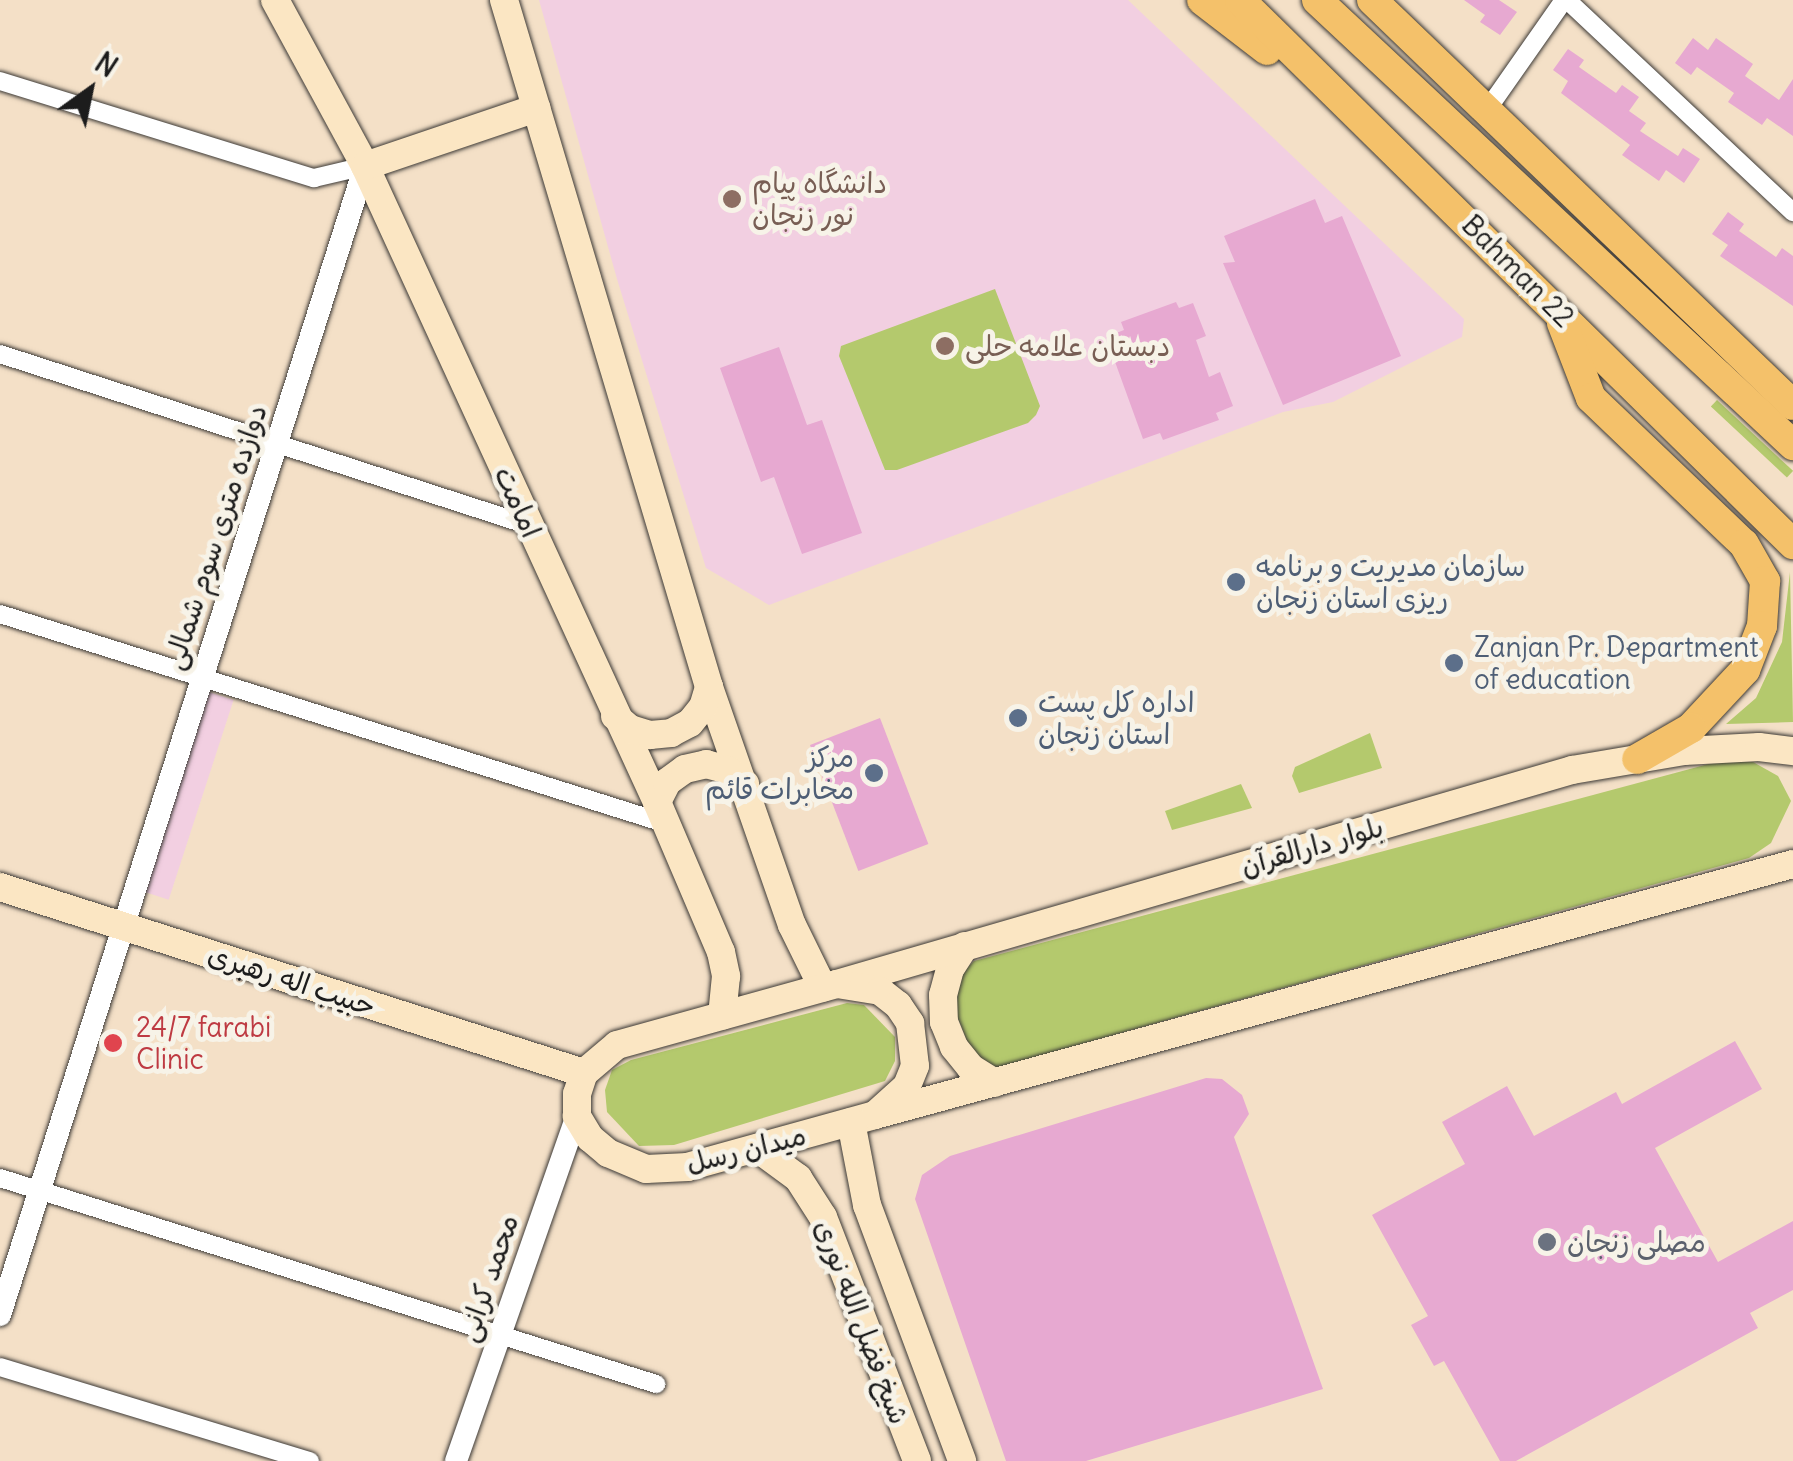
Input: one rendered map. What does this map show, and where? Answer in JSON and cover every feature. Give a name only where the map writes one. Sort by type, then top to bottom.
[{"type":"highway","points":[[1202,0],[1405,158]]},
{"type":"highway","name":"Bahman 22","points":[[1240,0],[1789,538]]},
{"type":"highway","name":"Bahman 22","points":[[1317,0],[1793,445]]},
{"type":"highway","points":[[1372,0],[1793,405]]},
{"type":"highway","points":[[1558,311],[1591,398],[1744,544],[1765,581],[1762,626],[1745,670],[1691,728],[1637,759]]},
{"type":"main road","name":"امامت","points":[[275,0],[365,166],[660,813],[721,952],[726,976],[722,1016]]},
{"type":"main road","points":[[504,0],[709,687],[792,925],[830,986]]},
{"type":"main road","points":[[365,166],[536,108]]},
{"type":"main road","points":[[614,716],[630,729],[650,735],[671,733],[690,723],[703,707],[709,687]]},
{"type":"main road","points":[[1760,747],[1780,757],[1793,770]]},
{"type":"main road","name":"بلوار دارالقرآن","points":[[830,986],[1572,770],[1637,759],[1760,747],[1793,751]]},
{"type":"main road","points":[[660,813],[666,782],[684,769],[706,764],[728,770],[745,784]]},
{"type":"main road","points":[[863,1118],[1780,867],[1793,850]]},
{"type":"main road","name":"حبیب اله رهبری","points":[[0,886],[584,1072]]},
{"type":"main road","points":[[966,946],[950,969],[943,995],[944,1022],[954,1047],[972,1068],[995,1082]]},
{"type":"main road","name":"میدان رسل","points":[[577,1116],[590,1138],[608,1153],[646,1169],[688,1167],[863,1118],[893,1104],[907,1086],[915,1066],[913,1034],[898,1005],[880,992],[830,986],[617,1045],[584,1072]]},
{"type":"main road","points":[[577,1116],[576,1094],[584,1072]]},
{"type":"main road","name":"شیخ فضل الله نوری","points":[[863,1118],[868,1206],[962,1461]]},
{"type":"main road","name":"شیخ فضل الله نوری","points":[[757,1148],[798,1178],[823,1217],[916,1461]]},
{"type":"street","points":[[1488,110],[1566,0],[1793,212]]},
{"type":"street","points":[[0,81],[314,178],[365,166]]},
{"type":"street","name":"دوازده متری سوم شمالی","points":[[0,1316],[365,166]]},
{"type":"street","points":[[0,354],[528,525]]},
{"type":"street","points":[[0,614],[660,813]]},
{"type":"street","name":"محمد کرانی","points":[[456,1461],[577,1116]]},
{"type":"street","points":[[0,1178],[656,1384]]},
{"type":"street","points":[[0,1367],[310,1461]]},
{"type":"shaded area","points":[[539,0],[1128,0],[1464,319],[1462,337],[1333,402],[1283,412],[769,605],[706,568],[617,279]]},
{"type":"shaded area","points":[[206,691],[234,700],[169,900],[141,891]]},
{"type":"green space","points":[[995,289],[1040,406],[1036,415],[1028,423],[897,470],[885,470],[839,356],[841,346]]},
{"type":"green space","points":[[1717,400],[1793,471],[1787,478],[1711,407]]},
{"type":"green space","points":[[1790,572],[1793,722],[1726,724],[1756,698],[1782,642]]},
{"type":"green space","points":[[1370,733],[1382,768],[1299,793],[1292,776],[1295,767]]},
{"type":"green space","points":[[1716,762],[1753,762],[1778,776],[1791,801],[1771,843],[1749,858],[995,1068],[972,1053],[955,1011],[961,974],[974,961]]},
{"type":"green space","points":[[1241,784],[1252,808],[1172,830],[1165,811]]},
{"type":"green space","points":[[847,1003],[864,1005],[895,1037],[895,1061],[885,1081],[674,1145],[639,1146],[607,1112],[605,1090],[612,1070],[631,1060]]},
{"type":"building","points":[[1464,0],[1499,0],[1517,12],[1500,35],[1480,22],[1485,15]]},
{"type":"building","points":[[1693,38],[1708,50],[1716,38],[1753,64],[1745,76],[1779,100],[1793,79],[1793,136],[1767,118],[1762,125],[1728,102],[1734,93],[1697,67],[1691,75],[1675,63]]},
{"type":"building","points":[[1568,49],[1584,60],[1579,67],[1616,93],[1622,85],[1639,97],[1629,111],[1646,123],[1640,131],[1678,156],[1683,148],[1700,159],[1684,183],[1666,170],[1659,181],[1622,155],[1630,145],[1561,93],[1568,81],[1553,70]]},
{"type":"building","points":[[1315,199],[1325,223],[1342,216],[1401,356],[1283,405],[1223,263],[1235,262],[1224,236]]},
{"type":"building","points":[[1728,212],[1744,224],[1739,231],[1776,257],[1782,248],[1793,256],[1793,306],[1720,256],[1728,245],[1712,234]]},
{"type":"building","points":[[1176,302],[1179,308],[1193,303],[1206,336],[1196,340],[1209,377],[1220,372],[1233,406],[1216,413],[1219,420],[1163,440],[1160,433],[1143,439],[1106,337],[1124,330],[1121,322]]},
{"type":"building","points":[[779,347],[807,425],[822,420],[862,533],[802,554],[774,477],[761,482],[720,368]]},
{"type":"building","points":[[880,718],[928,844],[858,871],[810,745]]},
{"type":"building","name":"مصلی زنجان","points":[[1735,1041],[1762,1089],[1655,1148],[1718,1262],[1793,1221],[1793,1290],[1750,1313],[1758,1328],[1516,1461],[1500,1461],[1444,1361],[1434,1366],[1411,1325],[1428,1316],[1372,1215],[1465,1164],[1442,1122],[1507,1086],[1534,1136],[1616,1092],[1622,1104]]},
{"type":"building","points":[[1206,1078],[1222,1079],[1242,1095],[1249,1114],[1234,1137],[1323,1389],[1086,1461],[1006,1461],[915,1199],[922,1175],[950,1156]]},
{"type":"place","name":"دانشگاه پیام نور زنجان","points":[[732,199]]},
{"type":"place","name":"دبستان علامه حلی","points":[[945,346]]},
{"type":"place","name":"سازمان مدیریت و برنامه ریزی استان زنجان","points":[[1236,582]]},
{"type":"place","name":"Zanjan Pr. Department of education","points":[[1454,663]]},
{"type":"place","name":"اداره کل پست استان زنجان","points":[[1018,718]]},
{"type":"place","name":"مرکز مخابرات قائم","points":[[874,773]]},
{"type":"place","name":"24/7 farabi Clinic","points":[[113,1043]]},
{"type":"place","name":"مصلی زنجان","points":[[1547,1242]]}]
